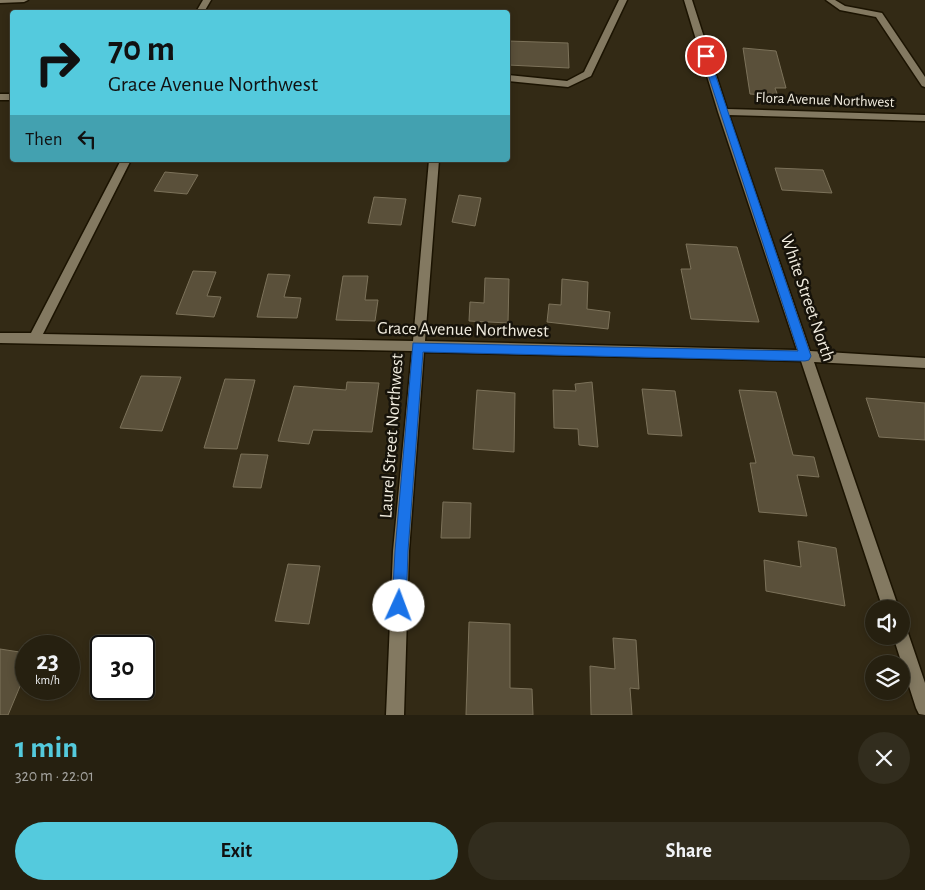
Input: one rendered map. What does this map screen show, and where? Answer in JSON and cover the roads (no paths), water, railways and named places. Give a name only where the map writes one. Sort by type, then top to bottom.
[{"type":"street","points":[[0,1],[24,0]]},
{"type":"street","points":[[510,78],[568,84],[588,74],[623,0]]},
{"type":"street","name":"White Street North","points":[[688,0],[723,112],[888,600]]},
{"type":"street","points":[[830,0],[844,8],[879,15],[925,84]]},
{"type":"street","name":"Flora Avenue Northwest","points":[[723,112],[925,118]]},
{"type":"street","points":[[36,338],[125,162]]},
{"type":"street","name":"Laurel Street Northwest","points":[[395,715],[401,551],[434,162]]},
{"type":"street","name":"Grace Avenue Northwest","points":[[0,338],[805,356],[925,363]]},
{"type":"street","points":[[904,645],[925,708]]}]
